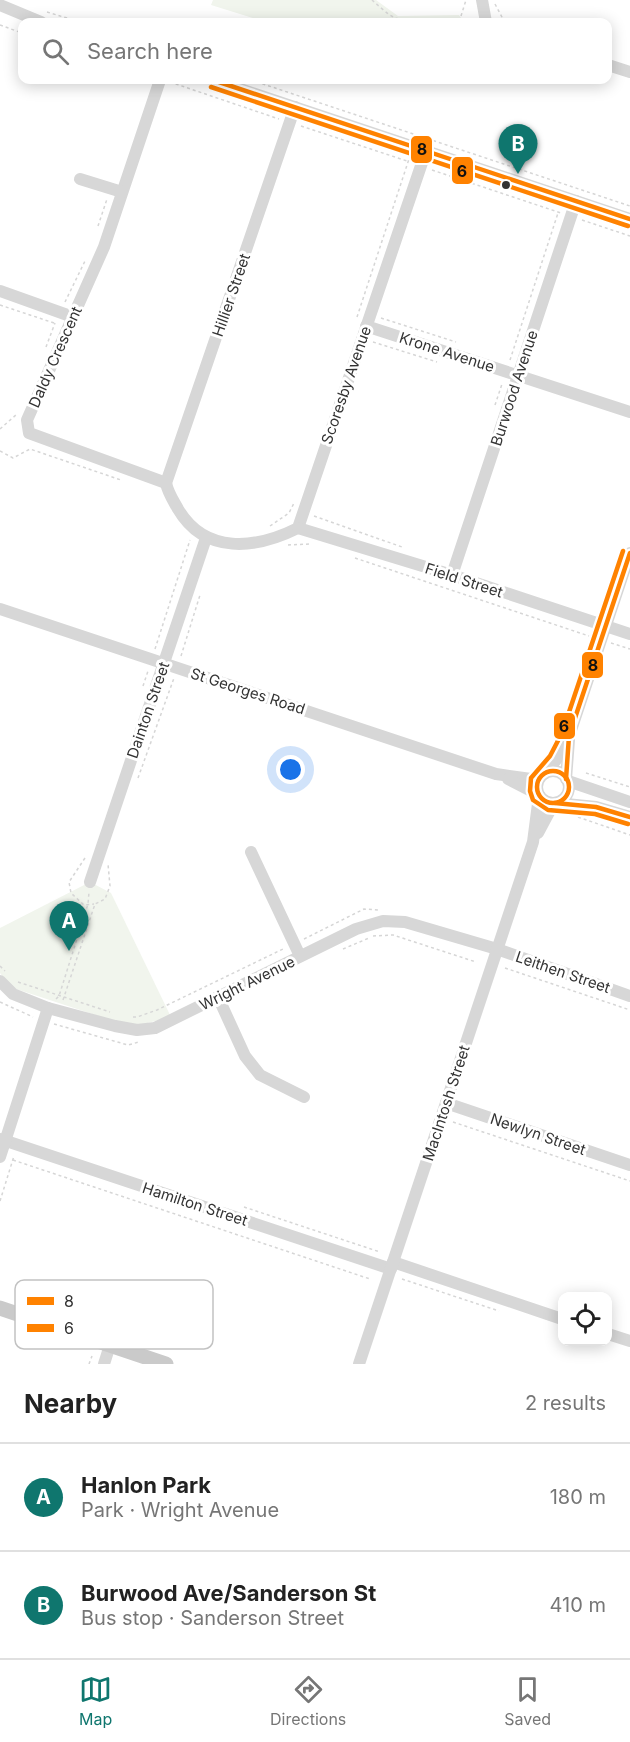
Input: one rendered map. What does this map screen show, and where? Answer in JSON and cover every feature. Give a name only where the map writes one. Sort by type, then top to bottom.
[{"type":"main road","points":[[0,1308],[15,1313]]},
{"type":"main road","points":[[123,1349],[166,1364]]},
{"type":"street","points":[[482,0],[485,18]]},
{"type":"street","points":[[0,5],[30,18]]},
{"type":"street","points":[[0,14],[21,18]]},
{"type":"street","points":[[612,65],[630,72]]},
{"type":"street","name":"Daldy Crescent","points":[[160,84],[104,247],[27,420],[29,433],[166,483]]},
{"type":"street","points":[[225,84],[295,107],[415,141],[630,219]]},
{"type":"street","name":"Hillier Street","points":[[166,483],[295,107]]},
{"type":"street","name":"Scoresby Avenue","points":[[298,528],[370,324],[415,164],[434,149]]},
{"type":"street","points":[[80,179],[122,192]]},
{"type":"street","name":"Burwood Avenue","points":[[446,574],[512,374],[576,201]]},
{"type":"street","points":[[0,291],[74,316]]},
{"type":"street","name":"Krone Avenue","points":[[370,324],[512,374],[630,412]]},
{"type":"street","points":[[166,483],[167,491],[183,517],[206,537],[222,543],[260,543],[298,528]]},
{"type":"street","name":"Field Street","points":[[298,528],[630,634]]},
{"type":"street","name":"Dainton Street","points":[[90,882],[206,537]]},
{"type":"street","points":[[630,553],[569,736],[556,760],[538,781],[539,795],[545,802],[596,807],[630,817]]},
{"type":"street","name":"St Georges Road","points":[[0,609],[496,774],[539,795]]},
{"type":"street","points":[[555,803],[567,795],[569,736]]},
{"type":"street","points":[[546,773],[556,771],[567,780],[630,802]]},
{"type":"street","name":"St Georges Road","points":[[496,774],[531,779],[546,773]]},
{"type":"street","name":"MacIntosh Street","points":[[533,842],[539,795]]},
{"type":"street","name":"MacIntosh Street","points":[[359,1364],[533,842],[555,803]]},
{"type":"street","points":[[251,852],[300,956]]},
{"type":"street","name":"Wright Avenue","points":[[3,976],[13,994],[54,1009],[137,1030],[155,1028],[356,929],[383,921],[405,921],[497,949]]},
{"type":"street","name":"Leithen Street","points":[[497,949],[630,996]]},
{"type":"street","points":[[218,997],[245,1056],[260,1075],[304,1097]]},
{"type":"street","points":[[0,1156],[3,1140],[54,1009]]},
{"type":"street","name":"Newlyn Street","points":[[446,1103],[630,1165]]},
{"type":"street","name":"Hamilton Street","points":[[3,1140],[558,1318]]},
{"type":"street","points":[[612,1335],[630,1341]]},
{"type":"street","points":[[104,1364],[110,1349]]},
{"type":"path","points":[[372,0],[398,18]]},
{"type":"path","points":[[461,16],[466,0]]},
{"type":"path","points":[[492,0],[502,18]]},
{"type":"path","points":[[0,26],[18,32]]},
{"type":"path","points":[[173,84],[630,236]]},
{"type":"path","points":[[262,84],[434,149],[630,206]]},
{"type":"path","points":[[373,342],[370,324],[415,164],[415,141]]},
{"type":"path","points":[[496,405],[512,374],[559,212]]},
{"type":"path","points":[[0,305],[55,324]]},
{"type":"path","points":[[0,451],[13,458],[30,449],[130,482]]},
{"type":"path","points":[[268,528],[289,513],[296,499]]},
{"type":"path","points":[[314,517],[401,547]]},
{"type":"path","points":[[285,546],[311,544]]},
{"type":"path","points":[[345,555],[630,649]]},
{"type":"path","points":[[436,585],[446,574]]},
{"type":"path","points":[[136,783],[177,668],[201,591]]},
{"type":"path","points":[[586,773],[630,787]]},
{"type":"path","points":[[574,816],[630,835]]},
{"type":"path","points":[[54,1009],[64,997],[95,904],[105,899],[110,886],[108,860]]},
{"type":"path","points":[[55,1024],[54,1009],[88,904],[90,882]]},
{"type":"path","points":[[127,1016],[136,1017],[157,1010],[364,909],[386,910]]},
{"type":"path","points":[[0,966],[3,976]]},
{"type":"path","points":[[505,968],[630,1010]]},
{"type":"path","points":[[13,977],[19,983],[117,1014]]},
{"type":"path","points":[[0,1002],[33,1017]]},
{"type":"path","points":[[453,1122],[630,1181]]},
{"type":"path","points":[[0,1201],[18,1145]]},
{"type":"path","points":[[0,1156],[370,1279]]},
{"type":"path","points":[[402,1280],[498,1310]]},
{"type":"path","points":[[89,1364],[92,1356]]},
{"type":"shaded area","points":[[213,0],[376,0],[398,16],[459,15],[461,18],[253,18],[211,5]]},
{"type":"shaded area","points":[[90,882],[111,893],[171,1017],[132,1027],[10,987],[0,973],[0,928]]},
{"type":"transit line","name":"8","points":[[225,84],[630,219]]},
{"type":"transit line","name":"6","points":[[211,87],[628,226]]},
{"type":"transit line","name":"6","points":[[623,551],[562,733],[550,756],[531,778],[530,791],[533,800],[548,810],[595,814],[628,824]]},
{"type":"transit line","name":"8","points":[[566,779],[569,736],[630,553]]},
{"type":"transit line","name":"8","points":[[553,771],[564,776],[569,787],[564,798],[553,803],[542,798],[537,787],[542,776],[553,771]]},
{"type":"transit line","name":"8","points":[[555,803],[596,807],[630,817]]},
{"type":"place","name":"Burwood Ave/Sanderson St","points":[[518,174]]},
{"type":"place","name":"Hanlon Park","points":[[69,951]]}]
